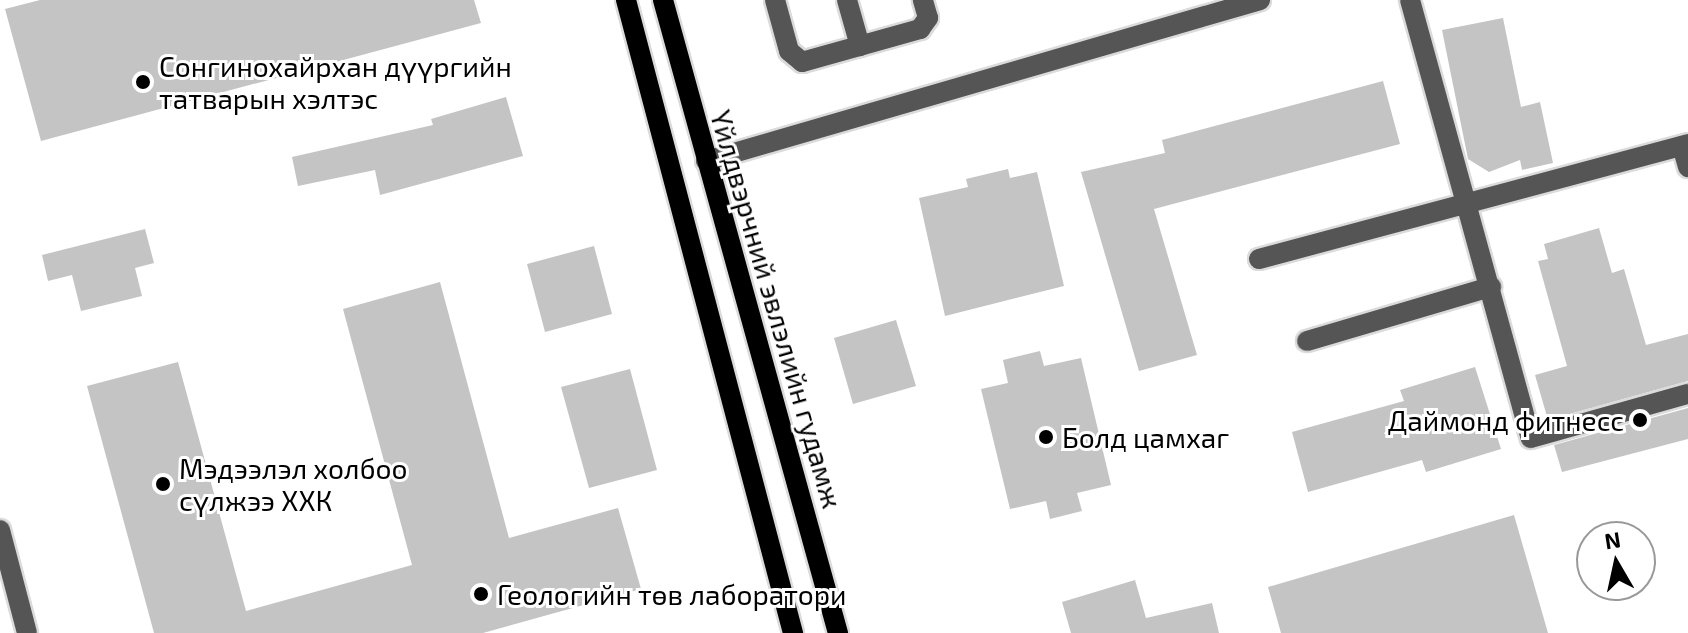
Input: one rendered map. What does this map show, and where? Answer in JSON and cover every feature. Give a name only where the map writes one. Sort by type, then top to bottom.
[{"type":"main road","points":[[626,0],[793,633]]},
{"type":"main road","name":"Үйлдвэрчний эвлэлийн гудамж","points":[[663,0],[838,633]]},
{"type":"street","points":[[775,0],[793,59],[802,62],[925,26],[923,0]]},
{"type":"street","points":[[847,0],[860,46]]},
{"type":"street","points":[[706,161],[1260,0]]},
{"type":"street","points":[[1410,0],[1531,438],[1688,394]]},
{"type":"street","points":[[1259,259],[1685,145],[1688,167]]},
{"type":"street","points":[[1307,341],[1491,287]]},
{"type":"street","points":[[0,530],[27,633]]},
{"type":"building","name":"Сонгинохайрхан дүүргийн татварын хэлтэс","points":[[40,0],[474,0],[481,23],[41,141],[5,9]]},
{"type":"building","points":[[1503,18],[1521,107],[1540,102],[1553,163],[1522,170],[1520,160],[1489,172],[1468,159],[1442,30]]},
{"type":"building","points":[[1383,81],[1400,144],[1154,209],[1197,355],[1139,371],[1081,172],[1165,153],[1162,140]]},
{"type":"building","points":[[506,97],[523,156],[380,195],[375,170],[298,186],[292,157],[433,125],[431,119]]},
{"type":"building","points":[[1008,169],[1010,178],[1037,172],[1064,286],[945,316],[919,198],[968,187],[966,179]]},
{"type":"building","points":[[1599,228],[1612,273],[1624,269],[1646,345],[1688,334],[1688,381],[1548,420],[1535,375],[1567,366],[1538,261],[1548,259],[1544,244]]},
{"type":"building","points":[[145,229],[154,263],[135,268],[142,296],[81,311],[72,275],[48,281],[42,255]]},
{"type":"building","points":[[594,246],[612,314],[545,332],[527,264]]},
{"type":"building","points":[[440,282],[509,538],[618,508],[641,589],[483,633],[154,633],[87,386],[178,362],[246,611],[412,565],[343,309]]},
{"type":"building","points":[[896,320],[916,386],[853,404],[834,338]]},
{"type":"building","name":"Болд цамхаг","points":[[1040,351],[1044,366],[1081,358],[1111,485],[1077,493],[1082,511],[1050,519],[1046,501],[1010,509],[981,389],[1008,383],[1003,360]]},
{"type":"building","points":[[1475,367],[1501,449],[1426,472],[1422,460],[1308,492],[1292,432],[1404,401],[1400,390]]},
{"type":"building","points":[[630,369],[657,470],[589,488],[561,387]]},
{"type":"building","points":[[1688,408],[1688,439],[1562,472],[1554,445]]},
{"type":"building","points":[[1514,515],[1548,633],[1281,633],[1268,587]]},
{"type":"building","points":[[1135,580],[1146,618],[1212,603],[1219,633],[1071,633],[1062,602]]},
{"type":"place","name":"Сонгинохайрхан дүүргийн татварын хэлтэс","points":[[143,82]]},
{"type":"place","name":"Даймонд фитнесс","points":[[1640,420]]},
{"type":"place","name":"Болд цамхаг","points":[[1046,437]]},
{"type":"place","name":"Мэдээлэл холбоо сүлжээ ХХК","points":[[163,484]]},
{"type":"place","name":"Геологийн төв лаборатори","points":[[481,594]]}]
